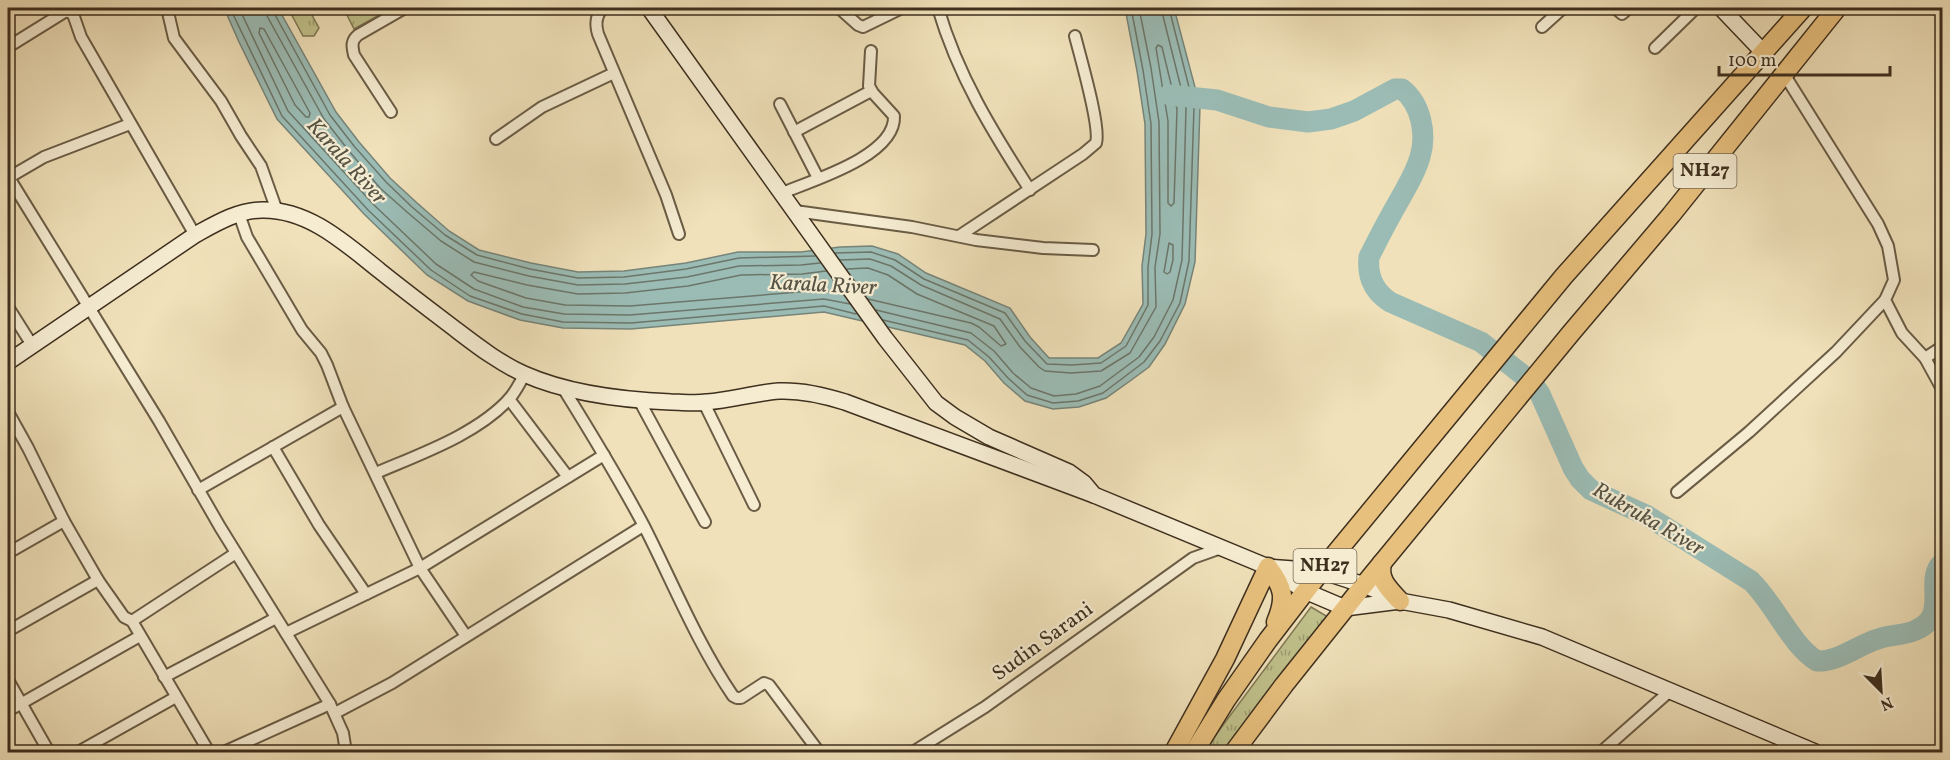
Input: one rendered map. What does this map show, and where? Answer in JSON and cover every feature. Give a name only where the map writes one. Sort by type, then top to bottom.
[{"type":"highway","name":"NH27","points":[[1194,753],[1226,700],[1321,571],[1540,305],[1803,8]]},
{"type":"highway","name":"NH27","points":[[1234,753],[1284,684],[1345,608],[1570,333],[1671,215],[1836,10]]},
{"type":"highway","points":[[1763,52],[1784,74]]},
{"type":"highway","points":[[1382,563],[1380,574],[1382,579],[1400,601]]},
{"type":"highway","points":[[1174,753],[1225,659],[1268,567],[1280,584],[1283,596],[1268,640]]},
{"type":"main road","points":[[649,8],[885,338],[936,403],[989,437],[1068,472],[1084,483],[1094,495]]},
{"type":"main road","points":[[1721,8],[1763,52]]},
{"type":"main road","points":[[8,362],[88,306],[218,222],[239,214],[261,210],[277,211],[314,222],[494,358],[525,374],[563,388],[619,398],[705,403],[778,391],[800,391],[822,395],[1094,495],[1268,567],[1305,591],[1345,608],[1400,601]]},
{"type":"main road","points":[[1268,567],[1321,571],[1364,585],[1400,601],[1449,610],[1542,637],[1670,691],[1795,749],[1815,753]]},
{"type":"street","points":[[167,8],[174,38],[221,101],[261,166],[277,211]]},
{"type":"street","points":[[391,112],[354,55],[352,47],[358,34],[405,8]]},
{"type":"street","points":[[603,8],[598,14],[596,27],[666,195],[679,234]]},
{"type":"street","points":[[839,8],[863,27],[902,8]]},
{"type":"street","points":[[938,8],[970,91],[988,125],[1030,190]]},
{"type":"street","points":[[1542,27],[1563,8]]},
{"type":"street","points":[[1615,8],[1622,14],[1629,8]]},
{"type":"street","points":[[1655,48],[1696,8]]},
{"type":"street","points":[[8,47],[71,10],[81,37],[195,235]]},
{"type":"street","points":[[959,236],[1092,148],[1097,140],[1089,90],[1075,36]]},
{"type":"street","points":[[782,193],[845,167],[869,154],[888,133],[894,116],[871,91],[868,81],[870,51]]},
{"type":"street","points":[[496,139],[542,107],[614,73]]},
{"type":"street","points":[[1677,492],[1749,432],[1836,352],[1885,300],[1894,280],[1888,246],[1878,224],[1784,74]]},
{"type":"street","points":[[794,132],[871,91]]},
{"type":"street","points":[[780,104],[818,178]]},
{"type":"street","points":[[130,124],[44,157],[8,177],[159,421],[236,553],[333,708],[343,733],[346,753]]},
{"type":"street","points":[[795,211],[912,227],[1043,249],[1094,250]]},
{"type":"street","points":[[239,214],[252,246],[303,330],[321,353],[343,407],[420,568],[466,636]]},
{"type":"street","points":[[1885,300],[1902,333],[1925,358],[1942,389]]},
{"type":"street","points":[[8,307],[32,345]]},
{"type":"street","points":[[1925,358],[1942,347]]},
{"type":"street","points":[[376,473],[424,453],[475,427],[509,399],[525,374]]},
{"type":"street","points":[[563,388],[604,455],[643,526],[712,665],[733,696],[741,698],[764,683],[769,685],[819,753]]},
{"type":"street","points":[[509,399],[568,477]]},
{"type":"street","points":[[639,400],[705,522]]},
{"type":"street","points":[[705,403],[754,505]]},
{"type":"street","points":[[198,490],[343,407]]},
{"type":"street","points":[[8,412],[64,521],[98,580],[124,617],[132,621],[209,753]]},
{"type":"street","points":[[273,447],[319,525],[366,594]]},
{"type":"street","points":[[286,633],[420,568],[604,455]]},
{"type":"street","points":[[8,553],[64,521]]},
{"type":"street","points":[[224,753],[392,683],[643,526]]},
{"type":"street","points":[[1191,536],[1193,558]]},
{"type":"street","name":"Sudin Sarani","points":[[913,753],[985,707],[1193,558],[1221,548]]},
{"type":"street","points":[[132,621],[236,553]]},
{"type":"street","points":[[8,631],[98,580]]},
{"type":"street","points":[[164,677],[276,618]]},
{"type":"street","points":[[8,711],[140,636]]},
{"type":"street","points":[[8,680],[49,753]]},
{"type":"street","points":[[1601,753],[1670,691]]},
{"type":"street","points":[[78,753],[176,697]]},
{"type":"green space","points":[[288,8],[308,8],[319,28],[314,36],[303,36]]},
{"type":"green space","points":[[392,8],[354,29],[344,9]]},
{"type":"green space","points":[[1311,607],[1328,617],[1228,752],[1203,752]]},
{"type":"water","name":"Karala River","points":[[224,8],[278,8],[336,112],[359,142],[390,178],[416,202],[449,231],[479,250],[578,272],[624,271],[686,263],[738,252],[801,252],[872,246],[898,254],[926,273],[1010,308],[1030,337],[1049,358],[1098,358],[1121,343],[1143,304],[1142,266],[1146,234],[1145,124],[1125,8],[1174,8],[1200,106],[1195,262],[1185,304],[1165,344],[1149,367],[1106,398],[1079,407],[1053,409],[1025,401],[1004,383],[985,361],[965,345],[824,312],[631,329],[563,328],[520,320],[468,301],[427,275],[364,214],[277,119]]},
{"type":"waterway","name":"Rukruka River","points":[[1169,95],[1217,100],[1269,117],[1308,122],[1331,119],[1354,111],[1395,89],[1402,89],[1409,95],[1421,120],[1422,148],[1414,173],[1369,257],[1370,277],[1375,288],[1390,302],[1481,342],[1524,376],[1540,394],[1573,468],[1591,490],[1646,515],[1751,581],[1799,645],[1817,661],[1833,659],[1883,637],[1909,633],[1924,625],[1931,618],[1934,609],[1936,575],[1942,563]]}]
